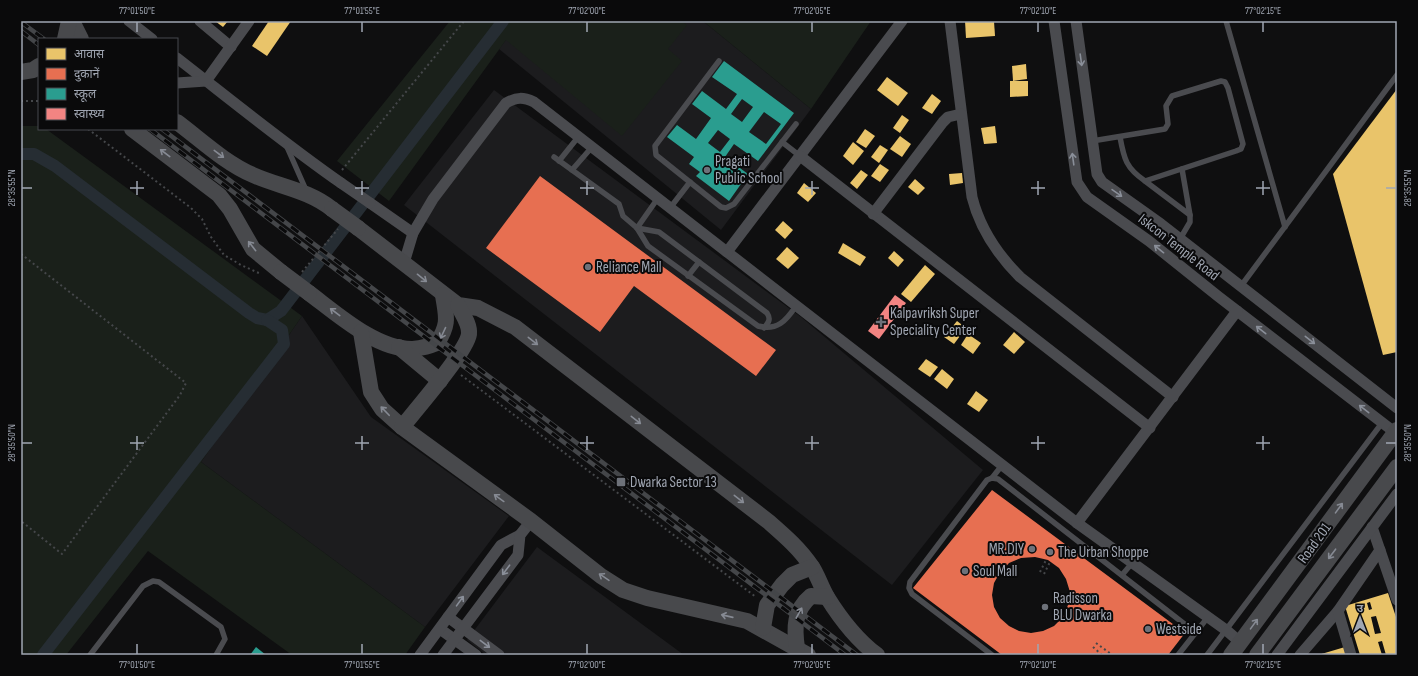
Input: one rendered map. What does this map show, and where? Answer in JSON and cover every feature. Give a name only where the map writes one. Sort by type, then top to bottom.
[{"type":"street","points":[[65,38],[69,21]]},
{"type":"street","points":[[72,21],[80,38]]},
{"type":"street","points":[[129,21],[151,38]]},
{"type":"street","points":[[200,21],[231,47]]},
{"type":"street","points":[[178,84],[206,81],[250,21]]},
{"type":"street","points":[[727,252],[902,21]]},
{"type":"street","points":[[950,21],[961,114],[975,209],[980,223],[998,253],[1031,286],[1173,397]]},
{"type":"street","name":"Iskcon Temple Road","points":[[1054,21],[1077,182],[1087,197],[1148,241],[1237,312],[1382,423],[1396,432]]},
{"type":"street","name":"Iskcon Temple Road","points":[[1076,21],[1097,174],[1102,182],[1180,239],[1396,404]]},
{"type":"street","points":[[178,59],[272,130],[286,145],[413,233]]},
{"type":"street","points":[[404,263],[413,233],[433,198],[506,103],[514,98],[524,97],[529,99],[579,136],[796,306],[1077,522],[1226,630],[1235,649]]},
{"type":"street","points":[[873,214],[943,122],[948,117],[961,114]]},
{"type":"street","points":[[178,123],[238,168],[254,176],[307,193],[320,199],[404,263],[443,295],[458,305],[478,308],[516,327],[769,522],[799,549],[812,567],[827,597],[858,638],[877,655]]},
{"type":"street","points":[[133,130],[219,195],[230,209],[254,249],[281,272],[361,332],[399,347],[413,349],[438,343],[447,325],[443,295]]},
{"type":"street","points":[[800,156],[1150,428]]},
{"type":"street","points":[[402,427],[450,367],[467,342],[469,334],[468,326],[458,305]]},
{"type":"street","points":[[1077,522],[1237,312]]},
{"type":"street","points":[[361,332],[371,392],[382,409],[402,427],[530,521],[601,576],[623,590],[647,598],[747,621],[763,628],[802,652]]},
{"type":"street","points":[[399,347],[440,380]]},
{"type":"street","name":"Road 201","points":[[1235,649],[1396,432]]},
{"type":"street","name":"Road 201","points":[[1257,655],[1397,467]]},
{"type":"street","points":[[1277,655],[1397,494]]},
{"type":"street","points":[[420,655],[500,545],[520,535],[530,521]]},
{"type":"street","points":[[1372,527],[1397,600]]},
{"type":"street","points":[[443,655],[518,555],[520,535]]},
{"type":"street","points":[[1300,655],[1338,610],[1380,550]]},
{"type":"street","points":[[763,628],[767,605],[782,585],[792,576],[812,567]]},
{"type":"street","points":[[802,652],[794,625],[806,601],[811,596],[827,597]]},
{"type":"street","points":[[1338,610],[1351,655]]},
{"type":"street","points":[[448,617],[499,655]]},
{"type":"street","points":[[440,628],[476,655]]},
{"type":"lane","points":[[1226,21],[1285,227]]},
{"type":"lane","points":[[719,61],[655,146],[656,155],[721,207],[730,207],[734,204],[796,124]]},
{"type":"lane","points":[[1241,286],[1397,75]]},
{"type":"lane","points":[[1092,141],[1165,129],[1169,118],[1166,106],[1172,96],[1221,81],[1225,82],[1242,139],[1241,148],[1146,181]]},
{"type":"lane","points":[[579,136],[557,159],[619,204],[623,216],[637,228],[648,246],[758,326],[764,328],[776,326],[784,322],[796,306]]},
{"type":"lane","points":[[1120,137],[1124,158],[1133,173],[1146,181],[1190,215]]},
{"type":"lane","points":[[782,142],[800,156]]},
{"type":"lane","points":[[286,145],[307,193]]},
{"type":"lane","points":[[572,170],[592,147]]},
{"type":"lane","points":[[1180,239],[1190,222],[1182,169]]},
{"type":"lane","points":[[670,208],[690,182]]},
{"type":"lane","points":[[637,228],[658,198]]},
{"type":"lane","points":[[637,228],[659,232],[767,313],[770,317],[769,322],[764,328]]},
{"type":"lane","points":[[688,276],[699,262]]},
{"type":"lane","points":[[1207,655],[1382,423]]},
{"type":"lane","points":[[992,655],[912,594],[909,588],[910,582],[914,576],[987,480],[992,478],[1003,464]]},
{"type":"lane","points":[[992,478],[998,479],[1196,633]]},
{"type":"lane","points":[[1122,576],[1133,562]]},
{"type":"lane","points":[[90,655],[143,586],[153,581],[159,582],[221,627],[225,639],[216,655]]},
{"type":"lane","points":[[1178,655],[1208,617]]},
{"type":"path","points":[[21,101],[38,101]]},
{"type":"path","points":[[21,254],[186,383],[180,395],[62,554],[21,521]]},
{"type":"path","points":[[450,367],[767,605]]},
{"type":"path","points":[[1040,572],[1046,560]]},
{"type":"path","points":[[1044,574],[1050,562]]},
{"type":"path","points":[[1096,643],[1111,654]]},
{"type":"path","points":[[1093,648],[1102,655]]},
{"type":"shaded area","points":[[450,21],[682,21],[687,25],[668,49],[682,61],[622,136],[506,40],[389,201],[337,161]]},
{"type":"shaded area","name":"Pragati Public School","points":[[520,21],[703,21],[811,109],[721,230],[499,49]]},
{"type":"shaded area","points":[[703,21],[871,21],[811,109]]},
{"type":"shaded area","points":[[494,90],[801,317],[983,470],[892,585],[404,205]]},
{"type":"shaded area","points":[[21,126],[38,126],[38,130],[47,130],[302,316],[201,462],[425,627],[405,655],[292,655],[148,551],[66,655],[21,655]]},
{"type":"shaded area","points":[[302,316],[371,417],[509,516],[425,627],[201,462]]},
{"type":"shaded area","points":[[537,547],[684,655],[486,655],[467,640]]},
{"type":"building: आवास","points":[[215,21],[228,21],[223,27]]},
{"type":"building: आवास","points":[[269,21],[291,21],[267,56],[252,46]]},
{"type":"building: आवास","points":[[965,21],[994,21],[995,36],[966,38]]},
{"type":"building: आवास","points":[[1026,64],[1027,79],[1013,81],[1012,66]]},
{"type":"building: आवास","points":[[887,77],[908,93],[898,106],[877,90]]},
{"type":"building: आवास","points":[[1010,81],[1028,81],[1028,96],[1010,97]]},
{"type":"building: आवास","points":[[1397,89],[1397,352],[1383,355],[1333,174]]},
{"type":"building: आवास","points":[[932,94],[941,101],[932,114],[922,108]]},
{"type":"building: आवास","points":[[902,115],[909,120],[900,133],[893,128]]},
{"type":"building: आवास","points":[[995,126],[997,143],[984,144],[981,128]]},
{"type":"building: आवास","points":[[865,129],[875,136],[866,148],[856,142]]},
{"type":"building: आवास","points":[[900,136],[911,144],[902,157],[890,149]]},
{"type":"building: आवास","points":[[853,142],[864,151],[853,165],[843,156]]},
{"type":"building: आवास","points":[[880,145],[888,150],[879,163],[871,157]]},
{"type":"building: आवास","points":[[880,164],[889,170],[880,182],[871,176]]},
{"type":"building: आवास","points":[[861,170],[868,175],[857,189],[850,183]]},
{"type":"building: आवास","points":[[962,173],[963,183],[950,185],[949,174]]},
{"type":"building: आवास","points":[[915,179],[925,188],[918,195],[908,187]]},
{"type":"building: आवास","points":[[804,183],[816,193],[808,202],[797,193]]},
{"type":"building: आवास","points":[[783,221],[793,230],[785,239],[775,230]]},
{"type":"building: आवास","points":[[843,243],[866,257],[860,266],[838,253]]},
{"type":"building: आवास","points":[[787,247],[799,258],[788,269],[776,259]]},
{"type":"building: आवास","points":[[894,251],[904,260],[898,267],[888,258]]},
{"type":"building: आवास","points":[[925,265],[935,274],[911,302],[901,294]]},
{"type":"building: आवास","points":[[957,321],[966,328],[954,344],[944,337]]},
{"type":"building: आवास","points":[[1014,332],[1025,342],[1014,354],[1003,345]]},
{"type":"building: आवास","points":[[968,334],[981,343],[973,354],[961,345]]},
{"type":"building: आवास","points":[[926,359],[938,367],[930,377],[918,369]]},
{"type":"building: आवास","points":[[942,369],[954,379],[947,389],[934,379]]},
{"type":"building: आवास","points":[[976,391],[988,400],[979,412],[967,404]]},
{"type":"building: आवास","points":[[1388,593],[1397,620],[1397,655],[1386,655],[1382,641],[1378,642],[1382,655],[1360,655],[1345,606]],"holes":[[[1370,602],[1372,609],[1369,610],[1367,603]],[[1376,616],[1381,633],[1375,634],[1371,617]]]},
{"type":"building: आवास","points":[[1345,647],[1347,655],[1318,655]]},
{"type":"building: दुकानें","name":"Reliance Mall","points":[[540,176],[776,350],[756,376],[634,286],[600,332],[486,248]]},
{"type":"building: दुकानें","name":"Soul Mall","points":[[992,490],[1185,633],[1168,655],[1002,655],[913,588]],"holes":[[[1035,557],[1048,560],[1059,568],[1066,579],[1070,592],[1068,605],[1063,617],[1054,626],[1043,631],[1031,633],[1019,631],[1009,626],[1000,618],[994,607],[992,595],[994,583],[999,574],[1009,563],[1021,558]]]},
{"type":"building: स्कूल","points":[[724,61],[794,113],[758,161],[734,144],[725,157],[748,174],[729,201],[696,176],[700,172],[689,164],[694,157],[667,137],[677,125],[696,139],[711,118],[692,104],[702,91],[726,109],[737,94],[712,77]],"holes":[[[742,99],[753,107],[742,122],[731,114]],[[764,112],[781,124],[766,144],[749,132]],[[718,130],[730,139],[720,152],[708,143]]]},
{"type":"building: स्कूल","points":[[256,647],[266,655],[250,655]]},
{"type":"building: स्वास्थ्य","points":[[895,295],[906,303],[879,339],[868,331]]},
{"type":"waterway","points":[[21,154],[34,154],[55,166],[249,313],[257,318],[267,320],[281,311],[503,21]]},
{"type":"waterway","points":[[43,655],[284,344],[282,330],[267,320]]},
{"type":"railway","points":[[21,22],[43,38]]},
{"type":"railway","points":[[21,31],[38,44]]},
{"type":"railway","points":[[151,130],[845,655]]},
{"type":"railway","points":[[163,130],[857,655]]},
{"type":"place","name":"Pragati Public School","points":[[707,170]]},
{"type":"place","name":"Reliance Mall","points":[[588,267]]},
{"type":"place","name":"Kalpavriksh Super Speciality Center","points":[[881,322]]},
{"type":"place","name":"Dwarka Sector 13","points":[[621,482]]},
{"type":"place","name":"MR.DIY","points":[[1032,549]]},
{"type":"place","name":"The Urban Shoppe","points":[[1050,552]]},
{"type":"place","name":"Soul Mall","points":[[965,571]]},
{"type":"place","name":"Radisson BLU Dwarka","points":[[1045,607]]},
{"type":"place","name":"Westside","points":[[1148,629]]}]
